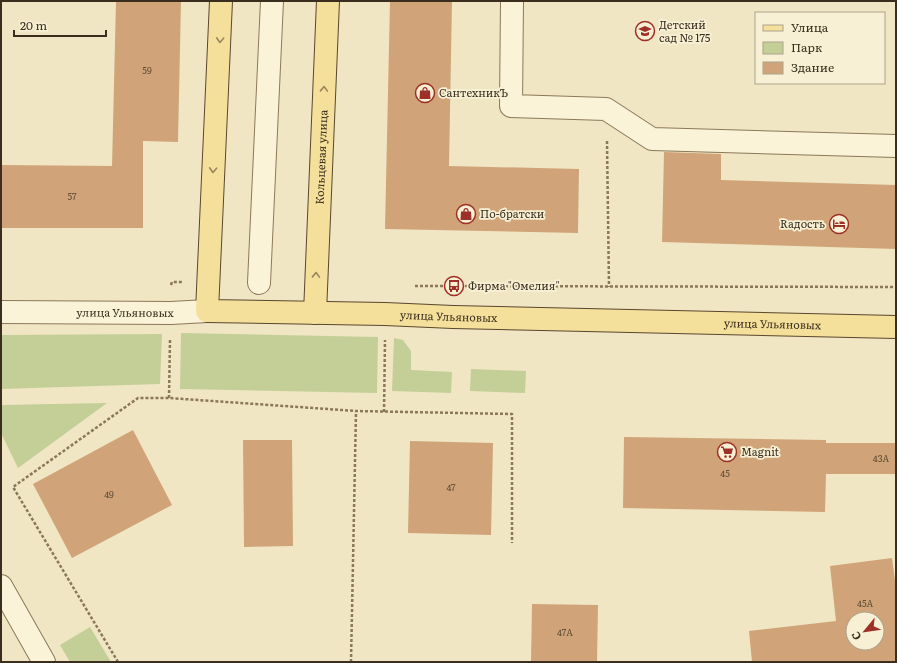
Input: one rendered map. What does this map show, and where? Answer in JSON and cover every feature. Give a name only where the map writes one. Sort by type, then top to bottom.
[{"type":"main road","points":[[207,311],[221,1]]},
{"type":"main road","name":"Кольцевая улица","points":[[315,314],[328,1]]},
{"type":"main road","name":"улица Ульяновых","points":[[207,311],[896,327]]},
{"type":"street","points":[[259,283],[272,1]]},
{"type":"street","points":[[512,1],[511,106],[606,109],[652,139],[896,146]]},
{"type":"street","name":"улица Ульяновых","points":[[1,312],[207,311]]},
{"type":"street","points":[[1,586],[44,662]]},
{"type":"path","points":[[606,109],[608,287]]},
{"type":"path","points":[[409,286],[896,287]]},
{"type":"path","points":[[384,412],[385,314]]},
{"type":"path","points":[[118,662],[13,487],[138,398],[169,398],[356,411],[512,414],[512,542]]},
{"type":"path","points":[[351,662],[356,411]]},
{"type":"green space","points":[[181,333],[378,337],[377,393],[180,389]]},
{"type":"green space","points":[[162,334],[160,384],[1,389],[1,335]]},
{"type":"green space","points":[[394,338],[403,340],[411,351],[411,370],[452,372],[451,393],[392,391]]},
{"type":"green space","points":[[471,369],[526,371],[525,393],[470,391]]},
{"type":"green space","points":[[107,403],[18,468],[1,433],[1,405]]},
{"type":"green space","points":[[90,627],[111,662],[70,662],[60,645]]},
{"type":"building","points":[[116,1],[181,1],[178,142],[143,141],[143,228],[1,228],[1,165],[112,166]]},
{"type":"building","points":[[390,1],[452,1],[449,166],[579,169],[578,233],[385,229]]},
{"type":"building","points":[[664,152],[721,154],[721,180],[896,185],[896,249],[662,242]]},
{"type":"building","points":[[133,430],[172,505],[72,558],[33,484]]},
{"type":"building","points":[[624,437],[826,440],[826,443],[896,443],[896,474],[826,474],[825,512],[623,508]]},
{"type":"building","points":[[243,440],[292,440],[293,546],[244,547]]},
{"type":"building","points":[[410,441],[493,443],[491,535],[408,533]]},
{"type":"building","points":[[892,558],[896,588],[896,662],[752,662],[749,631],[836,621],[830,566]]},
{"type":"building","points":[[532,604],[598,605],[597,662],[531,662]]},
{"type":"place","name":"Детский сад № 175","points":[[645,31]]},
{"type":"place","name":"СантехникЪ","points":[[425,93]]},
{"type":"place","name":"По-братски","points":[[466,214]]},
{"type":"place","name":"Rадость","points":[[839,224]]},
{"type":"place","name":"Фирма \"Омелия\"","points":[[454,286]]},
{"type":"place","name":"Magnit","points":[[727,452]]}]
